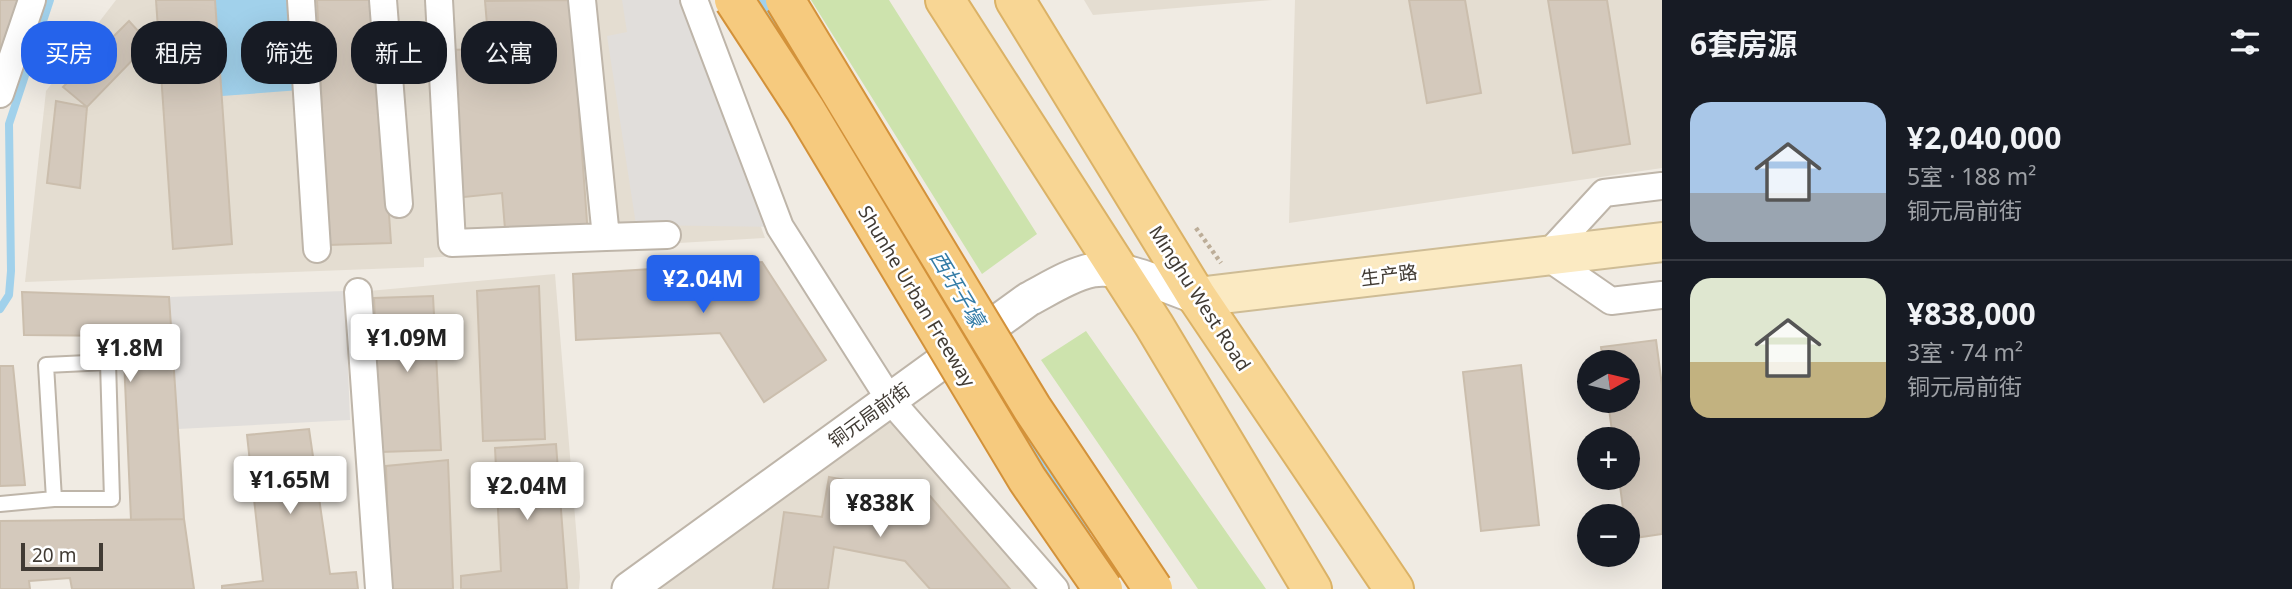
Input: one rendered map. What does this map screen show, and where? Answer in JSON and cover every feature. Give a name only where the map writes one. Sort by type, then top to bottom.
[{"type":"highway","name":"Shunhe Urban Freeway","points":[[734,0],[805,109],[1027,479],[1103,589]]},
{"type":"highway","points":[[785,0],[1032,408],[1153,589]]},
{"type":"main road","points":[[945,0],[1120,271],[1312,589]]},
{"type":"main road","name":"Minghu West Road","points":[[1015,0],[1197,297],[1394,589]]},
{"type":"main road","name":"生产路","points":[[1197,297],[1662,242]]},
{"type":"street","points":[[0,94],[32,0]]},
{"type":"street","points":[[301,0],[317,249]]},
{"type":"street","points":[[383,0],[399,204]]},
{"type":"street","points":[[439,0],[453,243],[667,235]]},
{"type":"street","points":[[582,0],[606,237]]},
{"type":"street","points":[[694,0],[780,227],[890,400],[1055,589]]},
{"type":"street","points":[[1662,186],[1604,193],[1546,256],[1611,302],[1662,295]]},
{"type":"street","name":"铜元局前街","points":[[629,589],[1029,299],[1071,277],[1096,270],[1120,271]]},
{"type":"street","name":"生产路","points":[[1120,271],[1197,297]]},
{"type":"street","points":[[358,292],[379,589]]},
{"type":"lane","points":[[0,503],[112,499],[108,362],[46,365],[54,499]]},
{"type":"shaded area","points":[[116,0],[681,0],[765,238],[424,258],[424,267],[25,282],[46,91],[51,84],[117,84],[117,21],[100,21]]},
{"type":"shaded area","points":[[622,0],[692,0],[780,227],[636,225],[607,36],[627,32]]},
{"type":"shaded area","points":[[1084,0],[1272,0],[1093,15]]},
{"type":"shaded area","points":[[1295,0],[1662,0],[1662,168],[1289,223]]},
{"type":"shaded area","points":[[555,274],[579,589],[372,589],[358,292]]},
{"type":"shaded area","points":[[345,291],[350,420],[178,429],[169,297]]},
{"type":"shaded area","points":[[890,400],[1051,589],[629,589]]},
{"type":"green space","points":[[811,0],[889,0],[1037,234],[982,274]]},
{"type":"green space","points":[[1086,331],[1266,589],[1198,589],[1041,360]]},
{"type":"water","points":[[215,0],[292,0],[294,21],[241,21],[241,84],[299,84],[300,90],[222,96],[221,84],[227,84],[227,21],[217,21]]},
{"type":"building","points":[[0,0],[19,0],[0,52]]},
{"type":"building","points":[[156,0],[215,0],[216,21],[157,21]]},
{"type":"building","points":[[317,0],[374,0],[375,21],[351,21],[351,84],[380,84],[391,243],[328,245],[321,84],[337,84],[337,21],[318,21]]},
{"type":"building","points":[[571,0],[588,236],[506,241],[502,193],[455,198],[447,50],[461,50],[461,84],[557,84],[557,21],[487,21],[485,1]]},
{"type":"building","points":[[1409,0],[1465,0],[1481,93],[1427,103]]},
{"type":"building","points":[[1548,0],[1607,0],[1630,144],[1573,153]]},
{"type":"building","points":[[129,21],[131,23],[131,62],[117,76],[117,33]]},
{"type":"building","points":[[66,84],[109,84],[87,107],[63,87]]},
{"type":"building","points":[[162,84],[221,84],[232,244],[173,249]]},
{"type":"building","points":[[56,101],[87,107],[80,188],[47,183]]},
{"type":"building","points":[[762,262],[826,360],[764,402],[720,333],[576,340],[573,274]]},
{"type":"building","points":[[539,286],[545,439],[483,441],[477,291]]},
{"type":"building","points":[[22,292],[169,297],[184,519],[131,520],[123,336],[24,335]]},
{"type":"building","points":[[433,296],[441,450],[381,452],[374,298]]},
{"type":"building","points":[[1656,340],[1662,385],[1662,534],[1640,537],[1640,504],[1622,504],[1621,490],[1640,490],[1640,427],[1611,427],[1610,413],[1640,413],[1640,350],[1601,350],[1601,347]]},
{"type":"building","points":[[1521,365],[1539,525],[1481,531],[1463,372]]},
{"type":"building","points":[[0,366],[13,366],[25,485],[0,486]]},
{"type":"building","points":[[309,429],[330,574],[356,572],[358,589],[222,589],[222,586],[263,581],[247,435]]},
{"type":"building","points":[[556,444],[567,589],[461,589],[461,576],[501,571],[495,448]]},
{"type":"building","points":[[448,460],[453,589],[390,589],[386,466]]},
{"type":"building","points":[[829,477],[930,496],[1010,589],[930,589],[905,561],[834,547],[828,589],[773,589],[784,512],[822,517]]},
{"type":"building","points":[[184,519],[194,589],[72,589],[70,578],[29,581],[30,589],[0,589],[0,521]]},
{"type":"waterway","points":[[0,309],[9,295],[11,271],[9,124],[50,0]]},
{"type":"waterway","name":"西圩子壕","points":[[761,0],[779,26]]},
{"type":"waterway","name":"西圩子壕","points":[[818,91],[839,129]]},
{"type":"waterway","name":"西圩子壕","points":[[893,218],[965,335]]},
{"type":"waterway","name":"西圩子壕","points":[[973,349],[1041,461],[1090,529]]}]
